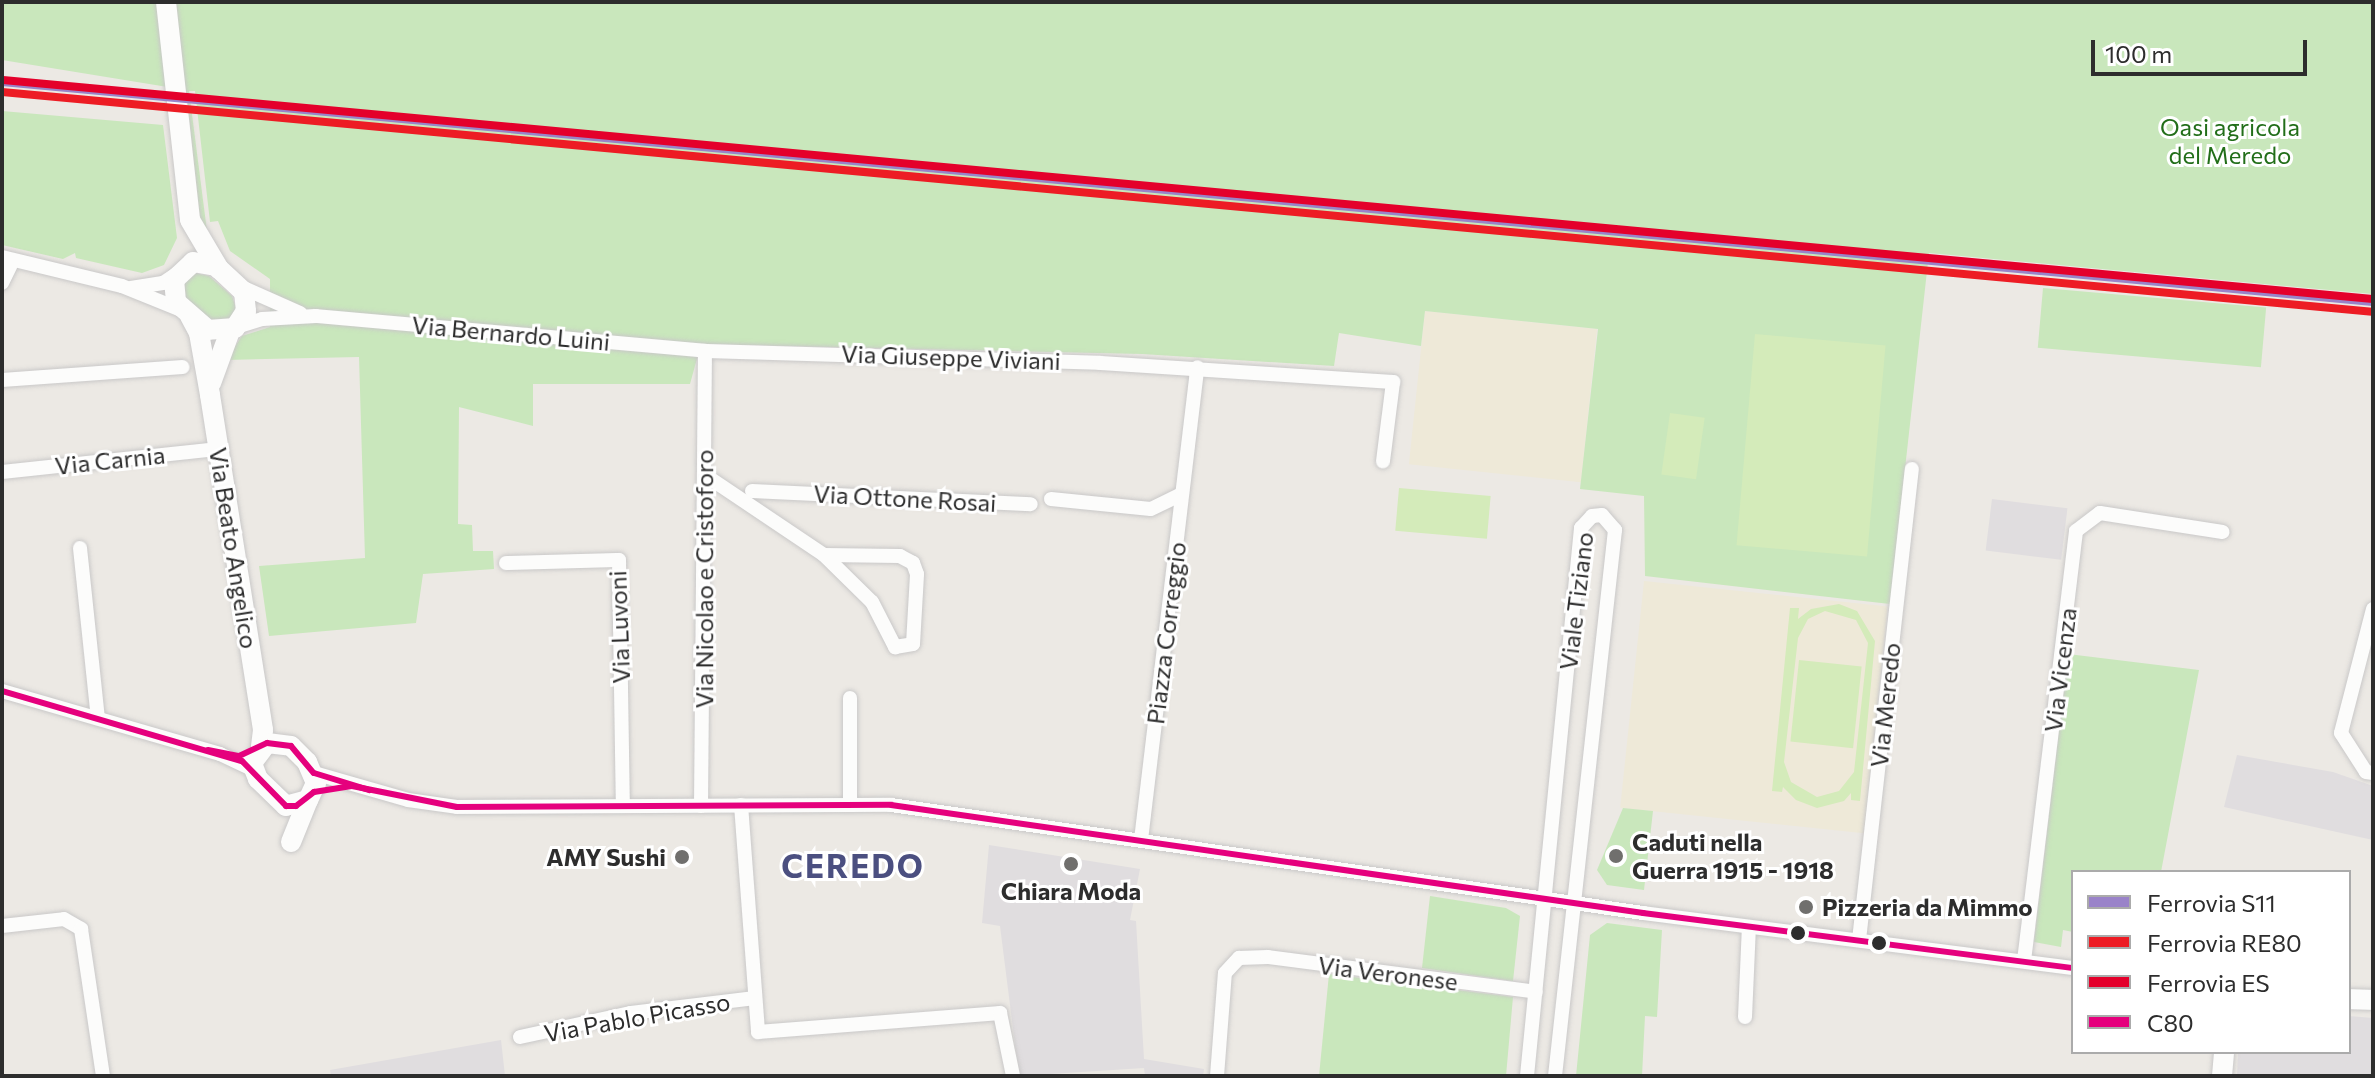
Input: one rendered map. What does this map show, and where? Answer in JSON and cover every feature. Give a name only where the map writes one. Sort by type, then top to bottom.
[{"type":"street","points":[[166,6],[190,220],[180,270],[172,289],[186,314]]},
{"type":"street","points":[[190,220],[219,269]]},
{"type":"street","points":[[2,283],[8,258],[122,286],[186,314],[212,332],[233,329],[247,307],[239,285],[219,269],[203,262],[180,270],[154,286],[122,286]]},
{"type":"street","name":"Via Bernardo Luini","points":[[239,285],[316,316]]},
{"type":"street","name":"Via Beato Angelico","points":[[186,314],[199,333],[219,449],[259,701],[257,757]]},
{"type":"street","name":"Via Bernardo Luini","points":[[233,329],[257,319],[316,316],[705,351]]},
{"type":"street","name":"Via Beato Angelico","points":[[210,395],[216,358],[233,329]]},
{"type":"street","name":"Via Giuseppe Viviani","points":[[705,351],[1197,367],[1393,382],[1383,461]]},
{"type":"street","name":"Via Nicolao e Cristoforo","points":[[701,806],[705,351]]},
{"type":"street","points":[[2,380],[183,367]]},
{"type":"street","name":"Piazza Correggio","points":[[1141,840],[1197,367]]},
{"type":"street","name":"Via Carnia","points":[[2,472],[219,449]]},
{"type":"street","name":"Via Meredo","points":[[1859,940],[1912,469]]},
{"type":"street","points":[[705,475],[824,555],[872,602],[895,647],[913,644],[917,574],[913,563],[900,556],[824,555]]},
{"type":"street","name":"Via Ottone Rosai","points":[[752,491],[1031,504]]},
{"type":"street","name":"Via Ottone Rosai","points":[[764,514],[779,492]]},
{"type":"street","points":[[1051,499],[1151,509],[1182,494]]},
{"type":"street","name":"Via Vicenza","points":[[2024,961],[2076,531],[2100,513],[2223,532]]},
{"type":"street","name":"Viale Tiziano","points":[[1527,1076],[1581,528],[1592,516],[1602,515],[1615,530],[1555,1076]]},
{"type":"street","points":[[80,548],[98,718]]},
{"type":"street","name":"Via Luvoni","points":[[506,563],[619,560],[623,805]]},
{"type":"street","points":[[2370,772],[2341,733],[2373,611]]},
{"type":"street","points":[[2,691],[220,754],[257,757],[285,744]]},
{"type":"street","points":[[850,698],[850,803]]},
{"type":"street","name":"Via Beato Angelico","points":[[259,701],[269,727],[285,744],[312,788]]},
{"type":"street","points":[[257,757],[291,842],[312,788]]},
{"type":"street","points":[[277,801],[296,806],[312,788],[352,786],[457,807],[850,803],[1141,840],[1749,927],[2071,968]]},
{"type":"street","points":[[741,805],[758,1032],[1000,1013],[1013,1076]]},
{"type":"street","points":[[2,926],[64,919],[81,929],[103,1076]]},
{"type":"street","points":[[1745,1017],[1749,927]]},
{"type":"street","name":"Via Veronese","points":[[1217,1076],[1225,973],[1239,958],[1268,957],[1536,992]]},
{"type":"street","name":"Via Pablo Picasso","points":[[520,1037],[631,1013],[755,998]]},
{"type":"street","points":[[2351,999],[2373,1000]]},
{"type":"street","points":[[2222,1076],[2224,1054]]},
{"type":"shaded area","points":[[1425,311],[1597,329],[1581,482],[1409,464]]},
{"type":"shaded area","points":[[1992,499],[2067,508],[2061,560],[1986,551]]},
{"type":"shaded area","points":[[1644,581],[1888,607],[1864,833],[1620,808]]},
{"type":"shaded area","points":[[2237,755],[2333,772],[2373,786],[2373,840],[2224,807]]},
{"type":"shaded area","points":[[989,845],[1140,869],[1130,920],[1136,921],[1144,1059],[1204,1069],[1203,1076],[1145,1076],[1144,1068],[1019,1076],[1000,926],[982,923]]},
{"type":"shaded area","points":[[2351,1016],[2373,1018],[2373,1076],[2237,1076],[2238,1054],[2351,1054]]},
{"type":"shaded area","points":[[501,1040],[505,1076],[331,1076],[330,1070]]},
{"type":"green space","name":"Oasi agricola del Meredo","points":[[2,2],[2373,2],[2373,294],[1929,253],[1890,604],[1645,576],[1644,496],[1580,489],[1598,329],[1425,311],[1421,346],[1339,333],[1334,366],[1142,354],[701,344],[690,384],[533,384],[533,426],[459,407],[458,524],[472,525],[473,551],[493,551],[494,569],[423,574],[416,623],[269,636],[259,566],[365,558],[359,357],[226,360],[242,336],[270,327],[270,279],[230,251],[218,221],[210,222],[195,91],[189,91],[208,239],[200,219],[186,90],[2,60]]},
{"type":"green space","points":[[2,111],[163,125],[177,238],[164,265],[142,273],[76,258],[75,253],[63,259],[2,245]]},
{"type":"green space","points":[[195,273],[209,276],[232,296],[236,308],[230,319],[211,320],[186,299],[184,282]]},
{"type":"green space","points":[[2043,288],[2266,308],[2261,367],[2038,348]]},
{"type":"green space","points":[[1755,334],[1886,345],[1867,557],[1737,545]]},
{"type":"green space","points":[[1670,413],[1705,418],[1696,479],[1661,474]]},
{"type":"green space","points":[[1399,488],[1491,496],[1487,539],[1395,531]]},
{"type":"green space","points":[[1839,604],[1857,611],[1875,641],[1860,801],[1851,800],[1851,793],[1844,801],[1817,808],[1796,800],[1783,787],[1782,792],[1772,791],[1790,608],[1799,608],[1798,619],[1811,609]],"holes":[[[1825,611],[1856,620],[1868,643],[1854,772],[1839,791],[1817,797],[1791,782],[1784,762],[1798,638],[1808,619]]]},
{"type":"green space","points":[[2068,654],[2199,670],[2161,870],[2071,870],[2071,932],[2063,930],[2061,947],[2034,942]]},
{"type":"green space","points":[[1799,660],[1862,667],[1853,748],[1790,742]]},
{"type":"green space","points":[[1623,808],[1653,811],[1644,890],[1607,885],[1597,870]]},
{"type":"green space","points":[[1430,896],[1506,908],[1520,916],[1513,981],[1422,968]]},
{"type":"green space","points":[[1607,923],[1662,930],[1657,1017],[1645,1016],[1642,1076],[1576,1076],[1590,935]]},
{"type":"green space","points":[[1329,974],[1513,997],[1506,1076],[1319,1076]]},
{"type":"rail line","name":"ES","points":[[3,80],[2373,299]]},
{"type":"rail line","name":"S11","points":[[2,82],[2373,302]]},
{"type":"rail line","name":"RE80","points":[[2,92],[2372,312]]},
{"type":"transit line","name":"C80","points":[[2,691],[242,761],[286,806],[296,806],[314,792],[352,786],[457,807],[891,805],[1643,913],[2071,968]]},
{"type":"transit line","name":"C80","points":[[208,750],[239,756],[267,743],[291,746],[314,773],[369,790]]},
{"type":"place","name":"Caduti nella Guerra 1915 - 1918","points":[[1616,856]]},
{"type":"place","name":"AMY Sushi","points":[[682,857]]},
{"type":"place","name":"Chiara Moda","points":[[1071,864]]},
{"type":"place","name":"Pizzeria da Mimmo","points":[[1806,907]]},
{"type":"district","name":"CEREDO","points":[[853,865]]}]
